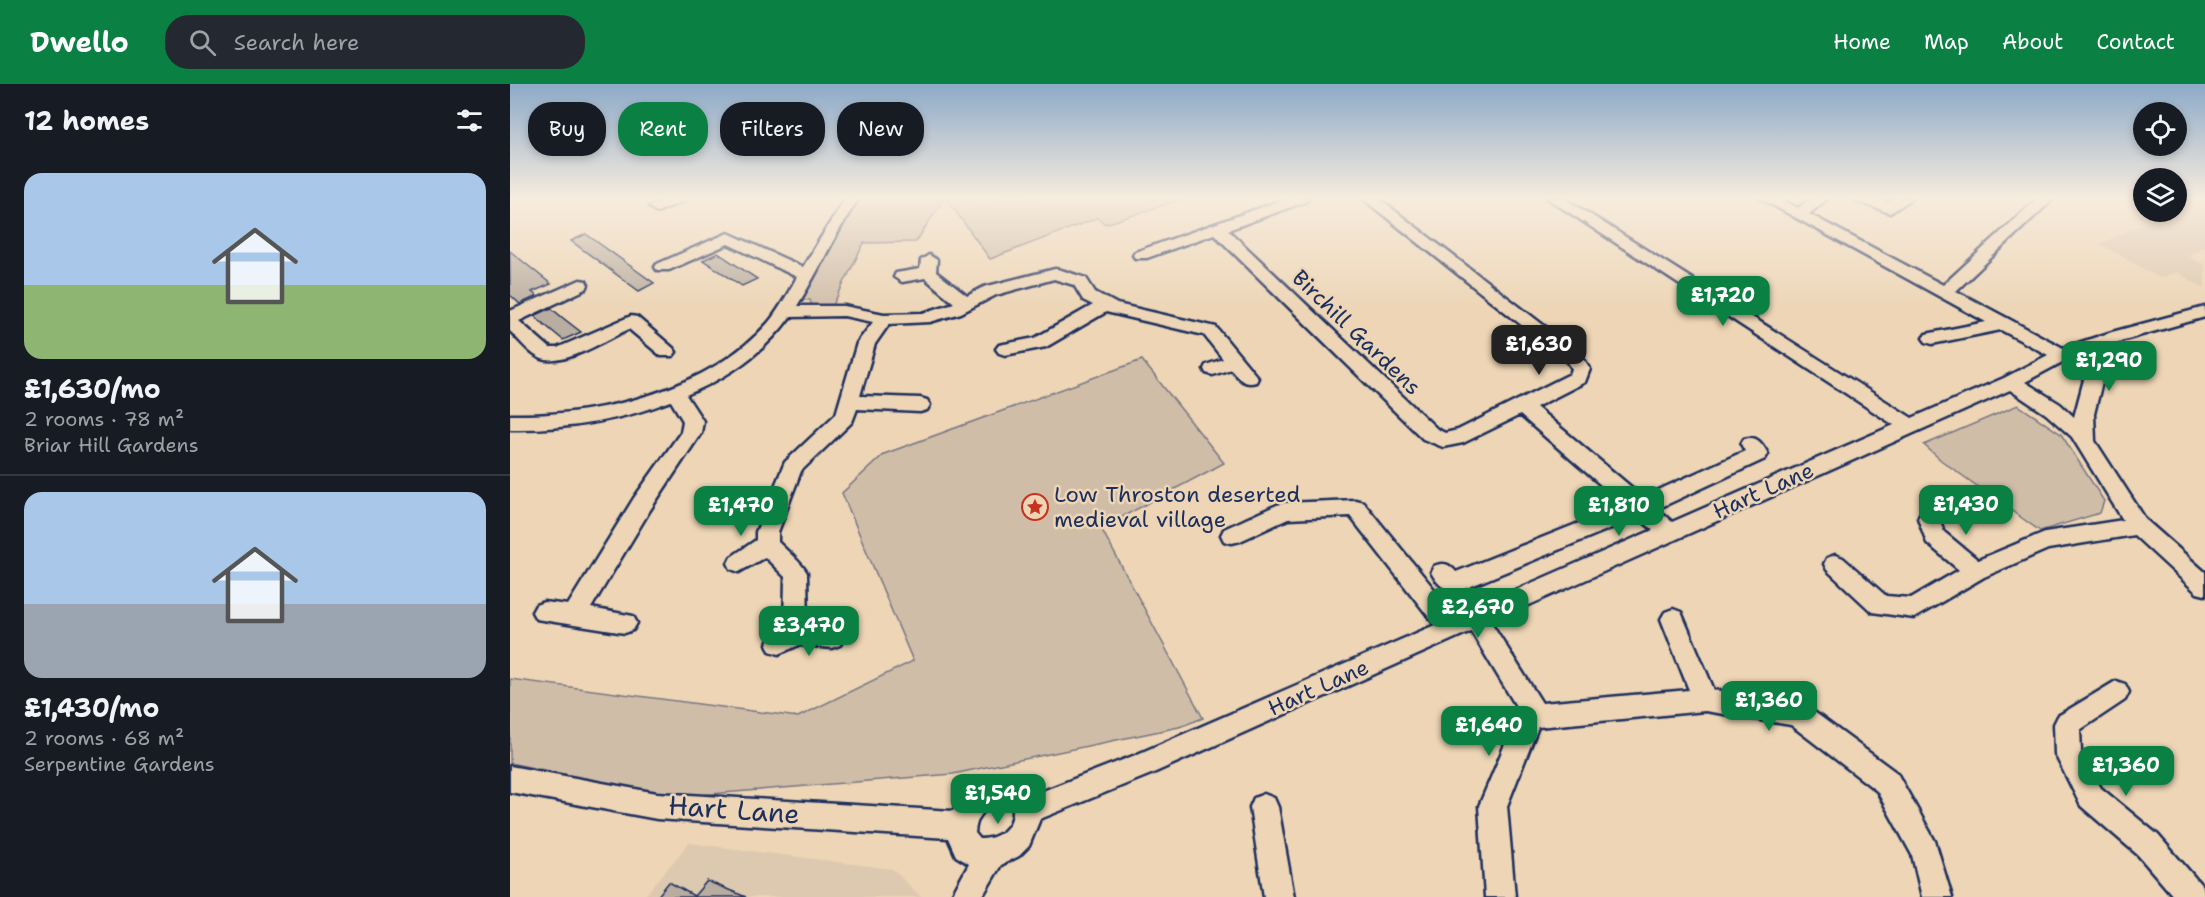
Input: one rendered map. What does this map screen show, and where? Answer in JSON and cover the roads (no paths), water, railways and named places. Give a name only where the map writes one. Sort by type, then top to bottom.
[{"type":"street","points":[[510,422],[587,418],[645,403],[704,378],[757,343],[773,328],[808,276],[829,236]]},
{"type":"street","points":[[1141,255],[1195,236]]},
{"type":"street","name":"Birchill Gardens","points":[[1225,236],[1430,434],[1443,440],[1463,436],[1522,405]]},
{"type":"street","points":[[1418,236],[1575,358],[1581,369],[1578,378],[1522,405],[1669,532]]},
{"type":"street","points":[[1613,236],[1910,426]]},
{"type":"street","points":[[1838,236],[2062,355]]},
{"type":"street","points":[[1944,293],[2006,236]]},
{"type":"street","points":[[663,267],[728,238],[808,276]]},
{"type":"street","points":[[1055,274],[1068,259]]},
{"type":"street","points":[[902,277],[929,266],[965,303]]},
{"type":"street","points":[[784,312],[844,311],[884,319],[924,318],[955,309],[990,291],[1055,274],[1080,282],[1089,296],[1105,305],[1210,331],[1249,378]]},
{"type":"street","points":[[580,285],[510,320],[546,354],[560,354],[631,321],[667,352]]},
{"type":"street","points":[[1005,349],[1031,352],[1105,305]]},
{"type":"street","name":"Hart Lane","points":[[1028,810],[1142,765],[2011,382],[2062,355],[2118,336],[2201,317]]},
{"type":"street","points":[[832,638],[788,639],[796,573],[785,565],[767,544],[767,532],[792,467],[845,417],[866,343],[884,319]]},
{"type":"street","points":[[1932,338],[2001,324]]},
{"type":"street","points":[[1213,369],[1235,361]]},
{"type":"street","points":[[2086,440],[2085,414],[2096,370],[2088,365]]},
{"type":"street","points":[[2011,382],[2053,409],[2086,440],[2138,526],[2205,586]]},
{"type":"street","points":[[574,615],[642,504],[691,433],[693,421],[675,392]]},
{"type":"street","points":[[849,402],[896,396],[920,405]]},
{"type":"street","points":[[1442,572],[1450,581],[1456,582],[1639,508],[1758,454],[1751,444]]},
{"type":"street","points":[[1232,535],[1285,511],[1355,508],[1463,622],[1532,710],[1493,806],[1500,897]]},
{"type":"street","points":[[1929,518],[1935,537],[1977,571]]},
{"type":"street","points":[[1835,564],[1880,605],[1914,608],[1977,571],[2045,541],[2138,526]]},
{"type":"street","points":[[739,563],[767,544]]},
{"type":"street","points":[[544,612],[625,623]]},
{"type":"street","points":[[1673,619],[1705,700]]},
{"type":"street","points":[[2116,692],[2067,724],[2068,754],[2091,796],[2148,845],[2193,897]]},
{"type":"street","points":[[1530,716],[1705,700],[1797,714],[1887,782],[1924,851],[1937,897]]},
{"type":"street","name":"Hart Lane","points":[[510,779],[657,806],[961,825]]},
{"type":"street","points":[[998,790],[1008,790],[1018,794],[1028,810],[1027,821],[1015,841],[992,853],[980,854],[965,845],[961,835],[961,825],[965,813],[974,802],[985,794],[998,790]]},
{"type":"street","points":[[1264,807],[1279,897]]},
{"type":"street","points":[[966,897],[992,853]]},
{"type":"place","name":"Low Throston deserted medieval village","points":[[1035,507]]}]
